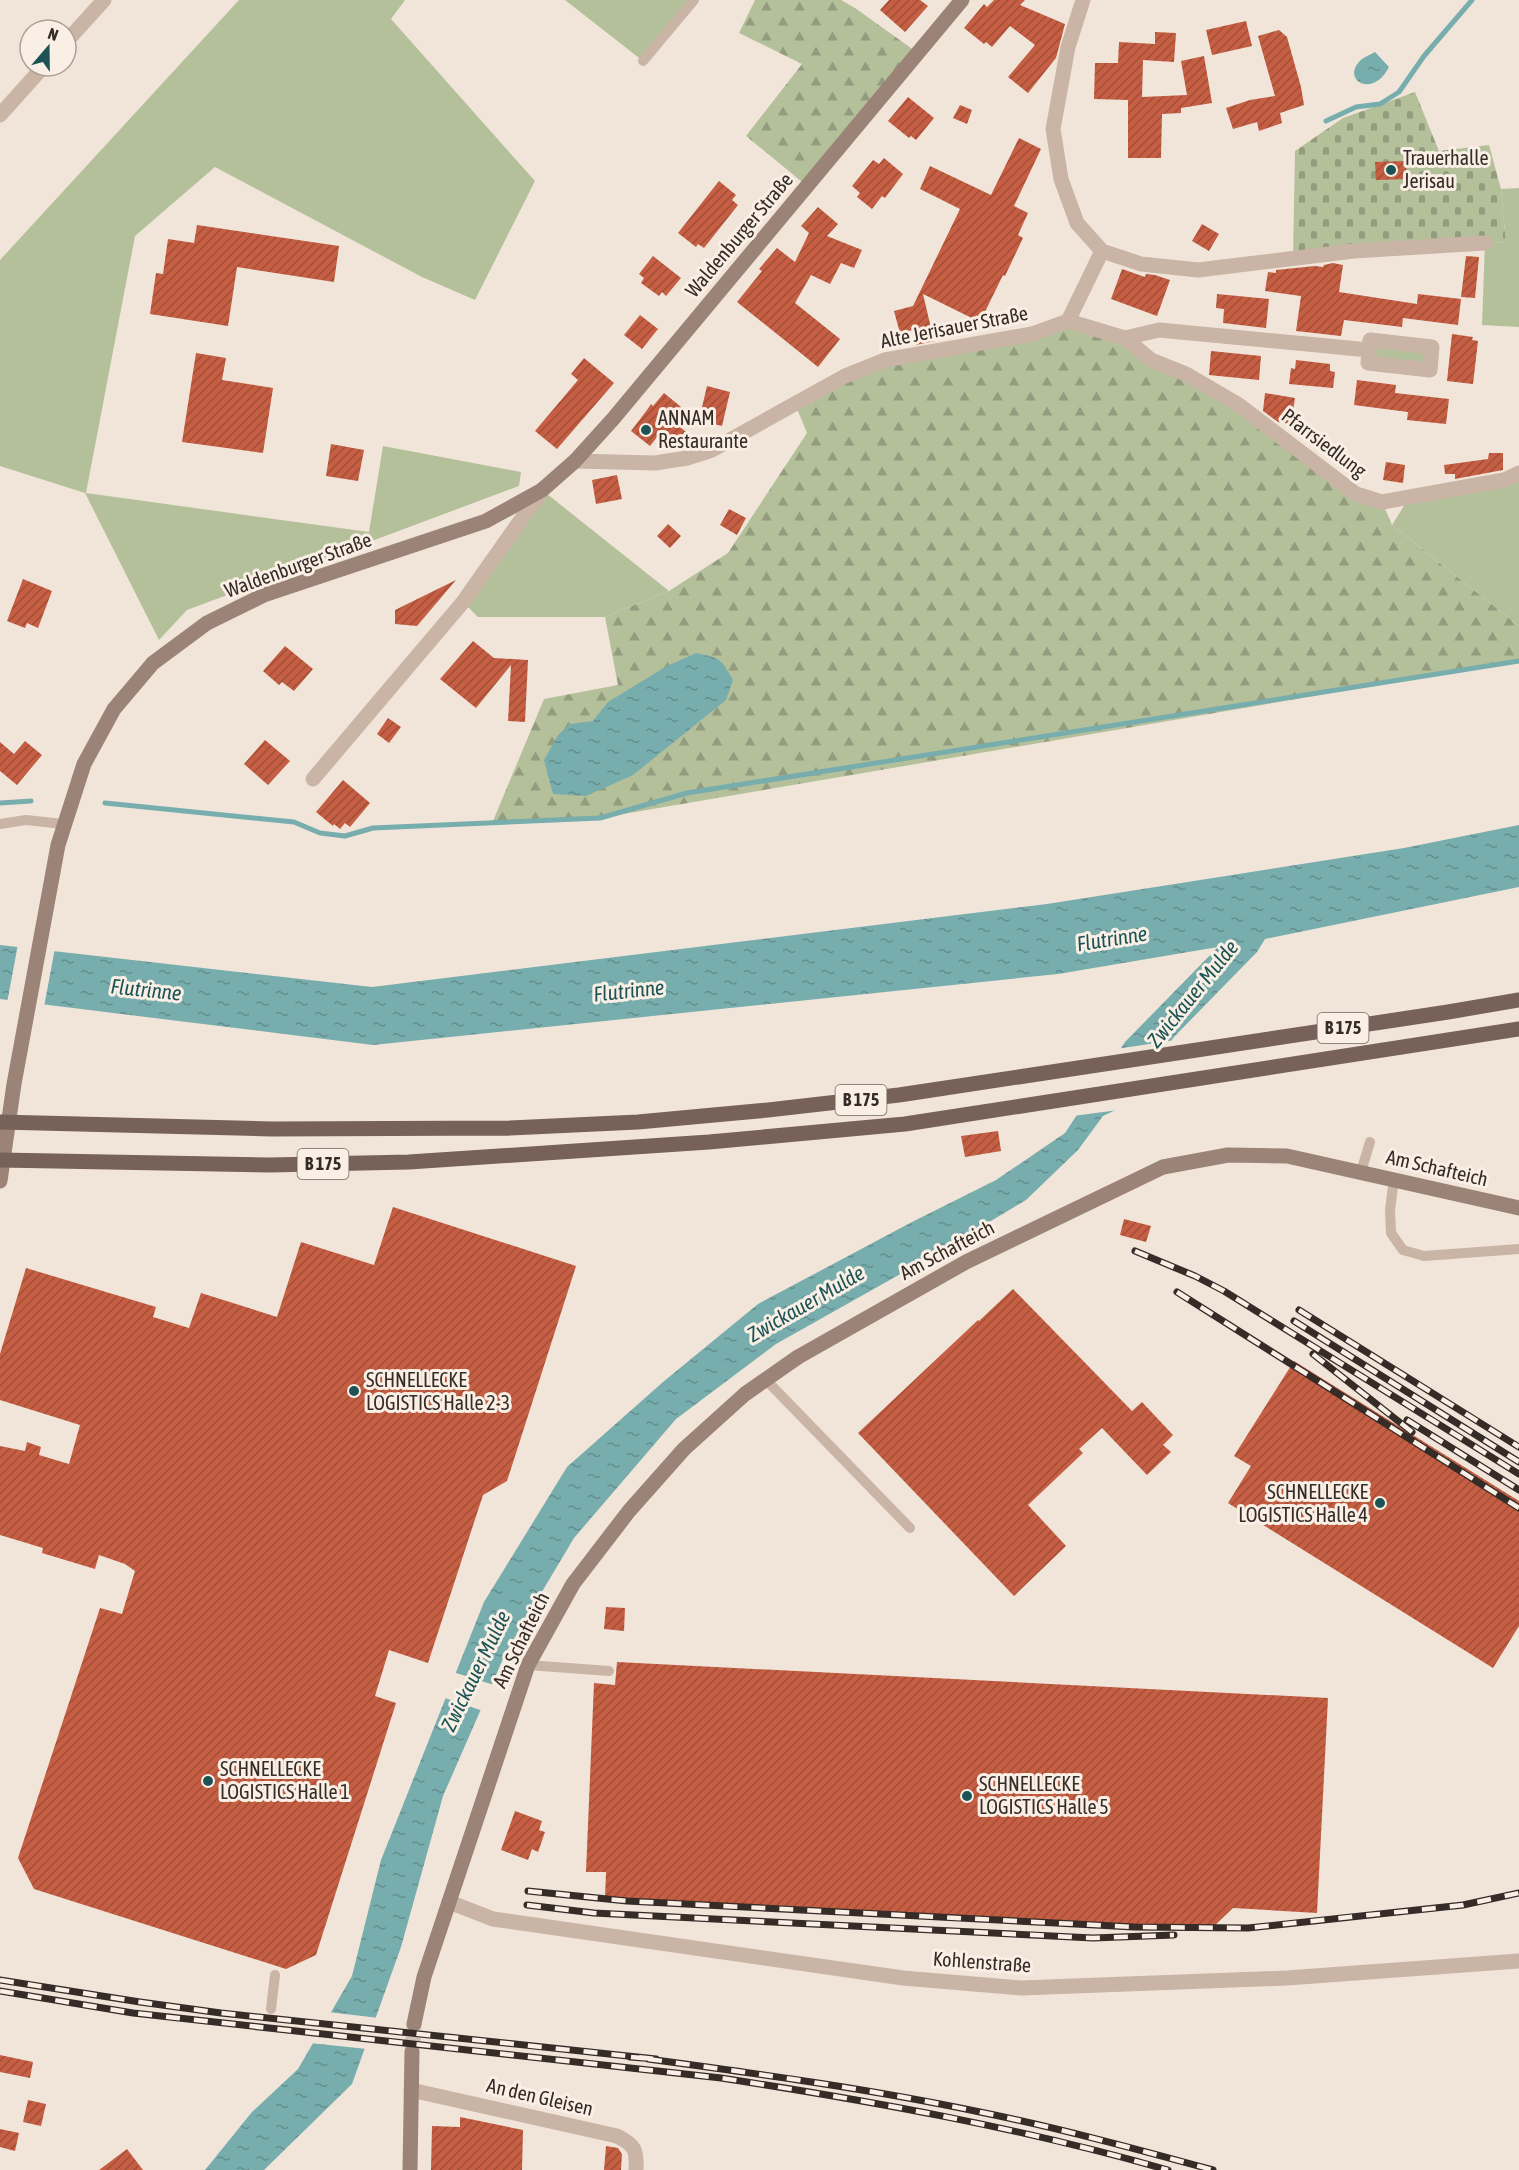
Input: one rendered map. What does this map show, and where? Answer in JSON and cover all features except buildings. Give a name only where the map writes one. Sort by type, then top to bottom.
[{"type":"main road","name":"B 175","points":[[5,1122],[271,1129],[569,1126],[732,1113],[875,1098],[1519,1000]]},
{"type":"main road","name":"B 175","points":[[2,1160],[270,1165],[409,1162],[642,1148],[882,1126],[1519,1029]]},
{"type":"street","points":[[78,29],[104,0]]},
{"type":"street","name":"Waldenburger Straße","points":[[0,1181],[5,1122],[63,824],[84,764],[114,709],[153,663],[207,623],[264,595],[486,521],[542,490],[575,461],[962,0]]},
{"type":"street","points":[[1083,0],[1068,47],[1053,129],[1061,179],[1077,223],[1102,251],[1141,264],[1198,270],[1354,251],[1485,243]]},
{"type":"street","points":[[0,115],[33,78]]},
{"type":"street","points":[[1068,321],[1102,251]]},
{"type":"street","name":"Alte Jerisauer Straße","points":[[575,461],[655,463],[687,458],[712,450],[845,376],[885,360],[1032,334],[1068,321]]},
{"type":"street","name":"Pfarrsiedlung","points":[[1068,321],[1125,338],[1150,360],[1186,374],[1239,405],[1356,494],[1382,502],[1504,480],[1519,473]]},
{"type":"street","name":"Pfarrsiedlung","points":[[1125,338],[1159,330],[1369,350]]},
{"type":"street","name":"Waldenburger Straße","points":[[314,780],[463,602],[542,490]]},
{"type":"street","name":"Am Schafteich","points":[[414,2024],[424,1977],[528,1665],[573,1584],[629,1512],[684,1449],[745,1394],[798,1357],[966,1262],[1162,1167],[1228,1155],[1287,1156],[1519,1208]]},
{"type":"street","name":"Kohlenstraße","points":[[449,1902],[493,1919],[903,1978],[1021,1988],[1287,1978],[1519,1961]]},
{"type":"street","points":[[410,2170],[412,2052]]},
{"type":"street","name":"An den Gleisen","points":[[411,2090],[617,2136],[631,2143],[637,2156],[636,2170]]},
{"type":"lane","points":[[643,61],[694,0]]},
{"type":"lane","points":[[0,824],[26,820],[63,824]]},
{"type":"lane","points":[[1361,1172],[1370,1142]]},
{"type":"lane","points":[[1394,1179],[1390,1210],[1391,1233],[1403,1251],[1424,1256],[1519,1249]]},
{"type":"lane","points":[[766,1380],[910,1528]]},
{"type":"lane","points":[[528,1665],[609,1671]]},
{"type":"lane","points":[[271,2008],[275,1975]]},
{"type":"green space","points":[[239,0],[405,0],[391,19],[535,181],[475,300],[422,277],[215,167],[135,236],[86,493],[369,532],[383,446],[521,472],[519,486],[187,610],[159,640],[85,493],[0,466],[0,260]]},
{"type":"green space","points":[[565,0],[694,0],[643,61]]},
{"type":"green space","points":[[755,0],[841,0],[918,53],[807,186],[746,136],[802,64],[739,33]]},
{"type":"green space","points":[[1415,92],[1439,151],[1489,145],[1501,189],[1506,242],[1354,251],[1293,258],[1295,151],[1343,118]]},
{"type":"green space","points":[[1519,188],[1519,327],[1482,325],[1485,243],[1506,242],[1501,189]]},
{"type":"green space","points":[[1068,321],[1125,338],[1186,374],[1356,494],[1382,502],[1392,525],[1519,626],[1519,661],[600,818],[493,821],[544,699],[618,685],[605,617],[669,591],[728,553],[807,433],[795,404],[845,376]]},
{"type":"green space","points":[[1370,340],[1432,347],[1430,370],[1368,363]]},
{"type":"green space","points":[[1519,477],[1519,626],[1392,525],[1407,501]]},
{"type":"green space","points":[[542,490],[669,591],[605,617],[478,617],[463,602]]},
{"type":"water","points":[[1375,52],[1389,67],[1375,82],[1362,83],[1354,75],[1355,69],[1361,60]]},
{"type":"water","points":[[696,653],[716,658],[726,668],[733,680],[726,700],[633,775],[586,796],[553,794],[544,760],[558,735],[570,724],[593,721],[608,702],[667,666]]},
{"type":"water","points":[[1519,825],[1519,887],[1265,939],[1257,952],[1174,1037],[1124,1106],[1103,1116],[1078,1150],[1026,1200],[936,1254],[776,1344],[676,1419],[574,1538],[506,1652],[443,1796],[401,1947],[352,2084],[264,2170],[205,2170],[252,2112],[298,2069],[352,1976],[381,1860],[484,1602],[567,1467],[663,1382],[758,1304],[996,1180],[1065,1133],[1125,1042],[1218,947],[1058,974],[373,1045],[0,999],[0,945],[372,987],[1047,904],[1404,848]]},
{"type":"pier","points":[[18,944],[55,948],[44,1007],[7,1003]]},
{"type":"pier","points":[[1176,1040],[1126,1109],[1073,1116],[1116,1049]]},
{"type":"pier","points":[[453,1672],[494,1685],[483,1711],[442,1697]]},
{"type":"pier","points":[[328,2012],[379,2018],[367,2049],[310,2043]]},
{"type":"waterway","points":[[1326,121],[1356,107],[1380,104],[1399,92],[1424,56],[1472,0]]},
{"type":"waterway","points":[[105,803],[294,822],[320,833],[345,836],[373,828],[600,818],[687,793],[1519,661]]},
{"type":"waterway","points":[[0,803],[31,801]]},
{"type":"tunnel","points":[[412,2052],[414,2024]]},
{"type":"railway","points":[[1135,1251],[1224,1291],[1519,1474]]},
{"type":"railway","points":[[1177,1292],[1519,1508]]},
{"type":"railway","points":[[1299,1310],[1519,1447]]},
{"type":"railway","points":[[1294,1321],[1519,1462]]},
{"type":"railway","points":[[1313,1354],[1412,1432]]},
{"type":"railway","points":[[1407,1420],[1519,1490]]},
{"type":"railway","points":[[528,1891],[627,1901],[1134,1927],[1248,1928],[1463,1905],[1519,1893]]},
{"type":"railway","points":[[527,1905],[594,1913],[1093,1938],[1174,1935]]},
{"type":"railway","points":[[0,1980],[221,2013],[656,2059],[630,2057]]},
{"type":"railway","points":[[0,1991],[133,2013],[721,2078],[834,2096],[1002,2128],[1168,2170]]},
{"type":"railway","points":[[648,2059],[815,2082],[939,2104],[1010,2118],[1213,2170]]},
{"type":"place","name":"Trauerhalle Jerisau","points":[[1391,170]]},
{"type":"place","name":"ANNAM Restaurante","points":[[646,430]]},
{"type":"place","name":"SCHNELLECKE LOGISTICS Halle 2-3","points":[[354,1391]]},
{"type":"place","name":"SCHNELLECKE LOGISTICS Halle 4","points":[[1380,1503]]},
{"type":"place","name":"SCHNELLECKE LOGISTICS Halle 1","points":[[208,1781]]},
{"type":"place","name":"SCHNELLECKE LOGISTICS Halle 5","points":[[967,1796]]},
{"type":"water label","name":"Flutrinne","points":[[1112,939]]},
{"type":"water label","name":"Flutrinne","points":[[146,990]]},
{"type":"water label","name":"Flutrinne","points":[[629,991]]},
{"type":"water label","name":"Zwickauer Mulde","points":[[1193,994]]},
{"type":"water label","name":"Zwickauer Mulde","points":[[806,1304]]},
{"type":"water label","name":"Zwickauer Mulde","points":[[476,1671]]}]
